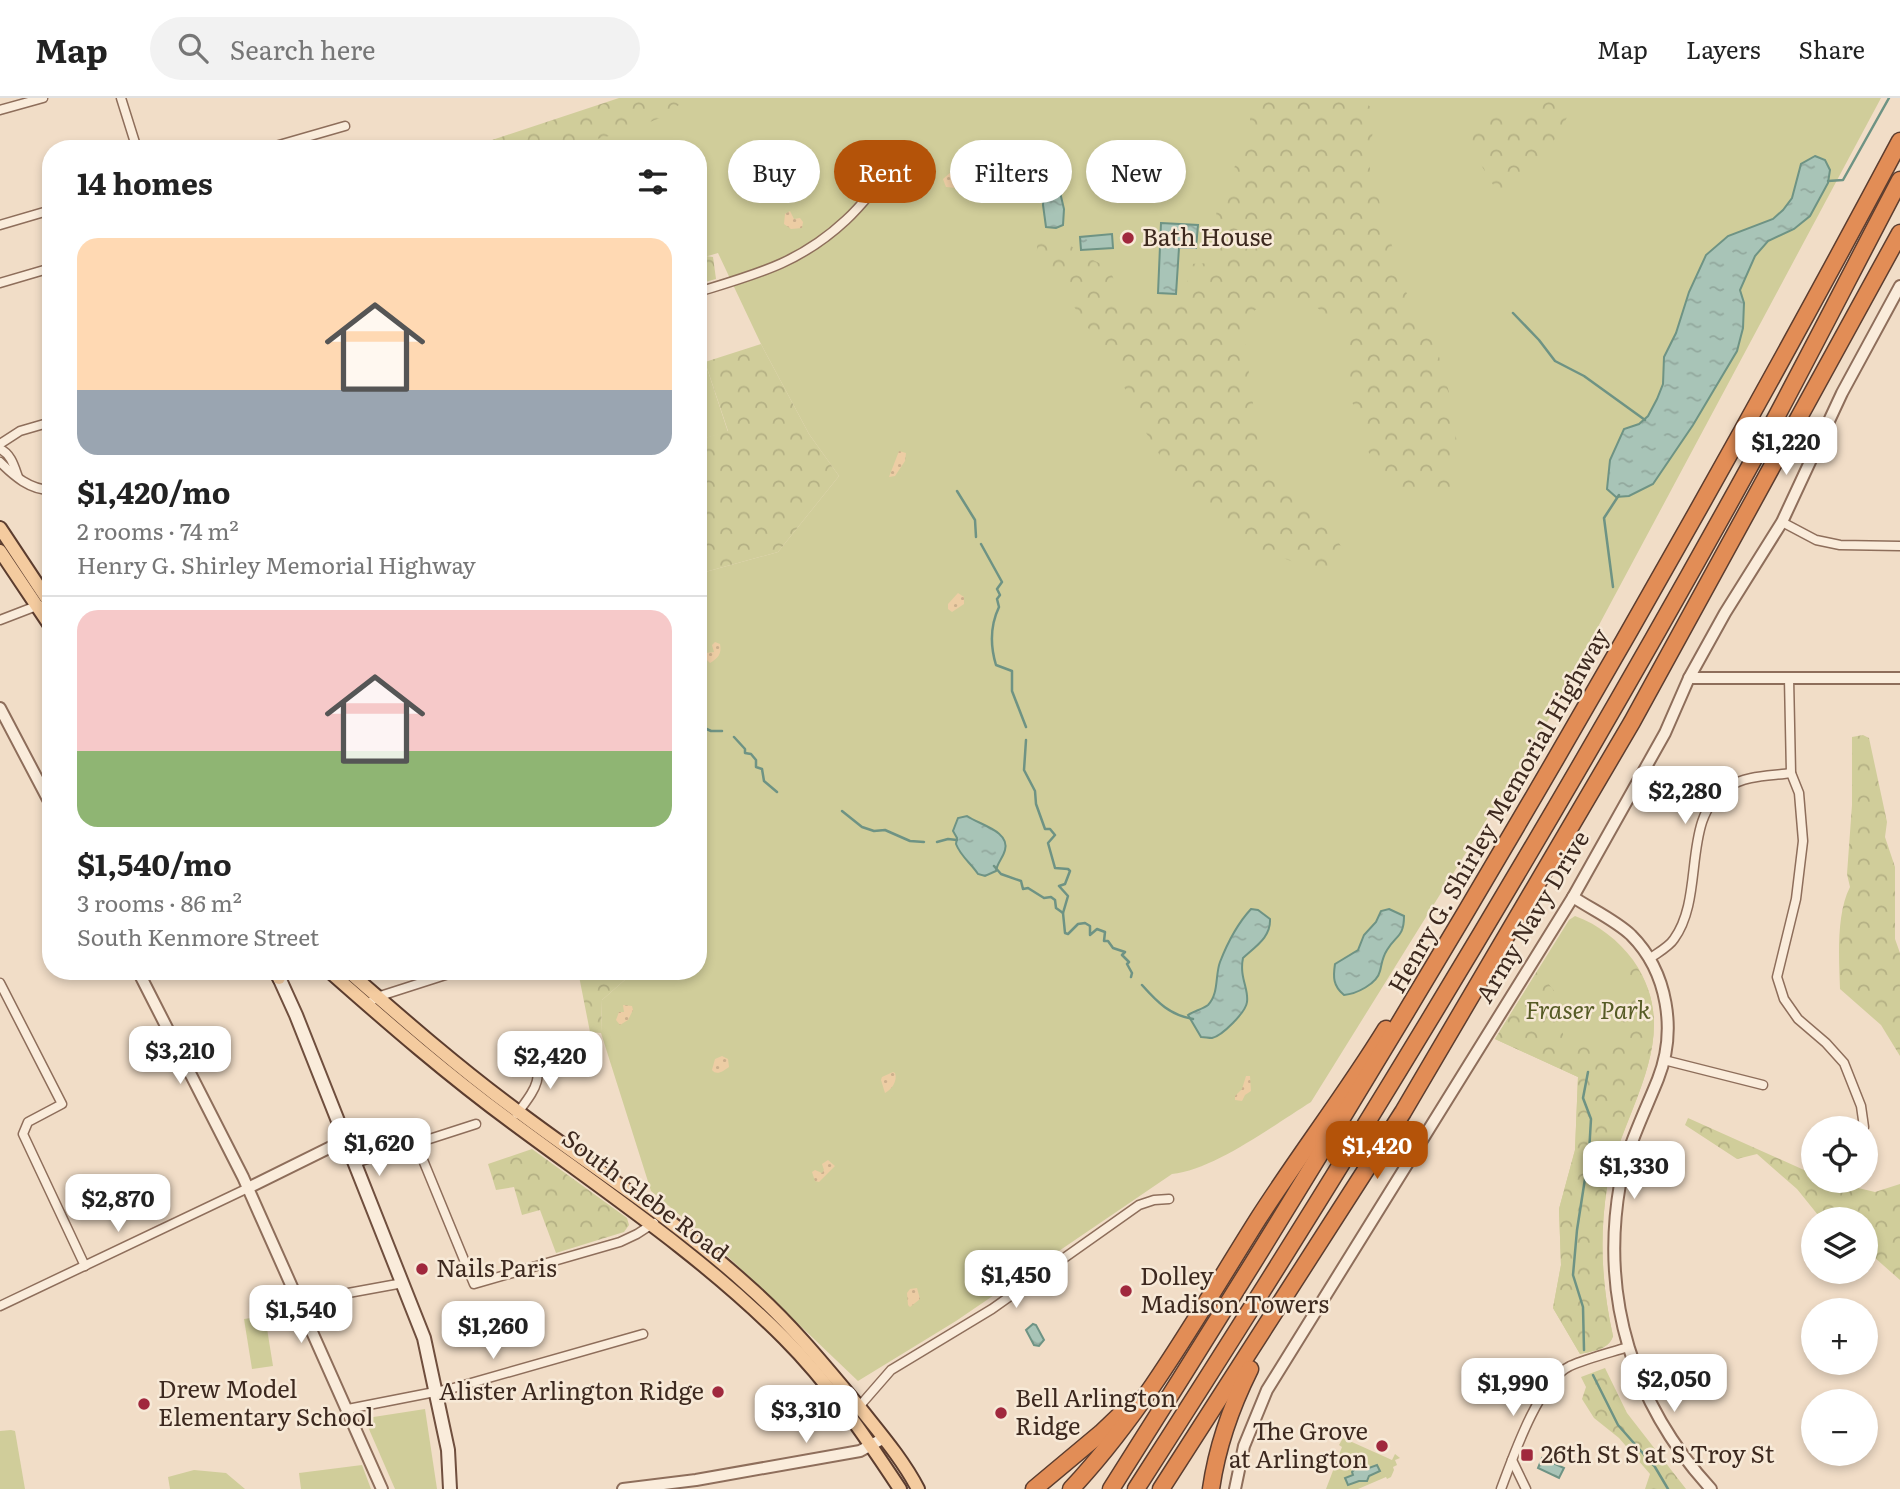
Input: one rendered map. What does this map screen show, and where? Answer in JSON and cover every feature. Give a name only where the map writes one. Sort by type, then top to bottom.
[{"type":"highway","name":"Henry G. Shirley Memorial Highway","points":[[1111,1489],[1337,1128],[1538,792],[1742,434],[1900,141]]},
{"type":"highway","points":[[1136,1489],[1269,1281],[1534,844],[1752,462],[1900,180]]},
{"type":"highway","points":[[1161,1489],[1403,1112],[1632,722],[1900,233]]},
{"type":"highway","points":[[1071,1489],[1124,1426],[1185,1335],[1277,1191],[1382,1035],[1494,846],[1538,792]]},
{"type":"highway","points":[[1211,1489],[1216,1458],[1228,1420],[1280,1306]]},
{"type":"highway","points":[[1034,1489],[1117,1419],[1185,1335]]},
{"type":"main road","points":[[0,528],[42,599]]},
{"type":"main road","points":[[0,551],[42,600]]},
{"type":"main road","points":[[281,980],[424,1338],[448,1450],[450,1489]]},
{"type":"main road","name":"South Glebe Road","points":[[342,980],[445,1055],[515,1117],[656,1221],[708,1252],[766,1302],[801,1338],[855,1412],[872,1446],[900,1489]]},
{"type":"main road","name":"South Glebe Road","points":[[355,980],[372,1001]]},
{"type":"main road","name":"South Glebe Road","points":[[855,1412],[884,1438],[918,1489]]},
{"type":"street","points":[[0,110],[43,98]]},
{"type":"street","points":[[121,98],[133,140]]},
{"type":"street","points":[[298,140],[345,127]]},
{"type":"street","points":[[707,289],[775,268],[821,243],[863,203]]},
{"type":"street","points":[[0,225],[42,213]]},
{"type":"street","points":[[0,283],[42,271]]},
{"type":"street","name":"Army Navy Drive","points":[[1235,1489],[1244,1446],[1267,1390],[1573,897],[1665,733],[1689,678],[1725,613],[1782,522],[1842,393],[1895,307],[1900,286]]},
{"type":"street","points":[[18,477],[14,464],[0,446],[20,432],[42,425]]},
{"type":"street","points":[[0,462],[36,489],[42,489]]},
{"type":"street","points":[[1782,522],[1816,540],[1840,545],[1900,546]]},
{"type":"street","points":[[0,620],[42,605]]},
{"type":"street","points":[[1689,678],[1900,678]]},
{"type":"street","points":[[1789,678],[1791,773],[1799,793],[1803,841],[1796,899],[1777,976],[1784,999],[1798,1019],[1826,1043],[1843,1063],[1861,1106],[1862,1116]]},
{"type":"street","points":[[0,708],[42,788]]},
{"type":"street","points":[[1649,959],[1674,940],[1685,915],[1695,874],[1699,827],[1715,797],[1729,786],[1745,779],[1791,773]]},
{"type":"street","points":[[1573,897],[1630,934],[1649,959],[1660,981],[1667,1013],[1668,1041],[1664,1060],[1632,1142],[1621,1182],[1616,1215],[1615,1278],[1628,1347],[1642,1387],[1660,1423],[1711,1489]]},
{"type":"street","points":[[143,980],[220,1128],[382,1489]]},
{"type":"street","points":[[372,1001],[432,980]]},
{"type":"street","points":[[0,982],[62,1104],[34,1117],[24,1127],[25,1139],[85,1266]]},
{"type":"street","points":[[515,1117],[540,1076],[534,1047]]},
{"type":"street","points":[[1664,1060],[1763,1085]]},
{"type":"street","points":[[355,1163],[476,1124]]},
{"type":"street","points":[[0,1306],[345,1140]]},
{"type":"street","points":[[416,1143],[474,1284],[620,1242],[656,1221]]},
{"type":"street","points":[[855,1412],[891,1370],[992,1309],[1139,1205],[1169,1199]]},
{"type":"street","points":[[299,1302],[403,1283]]},
{"type":"street","points":[[348,1409],[436,1392],[643,1334]]},
{"type":"street","points":[[1501,1489],[1528,1420],[1542,1395],[1567,1367],[1628,1347]]},
{"type":"street","points":[[623,1489],[860,1451],[884,1438]]},
{"type":"street","points":[[1512,1460],[1526,1489]]},
{"type":"green space","points":[[619,98],[696,98],[680,104],[665,116],[625,132],[593,140],[492,140]]},
{"type":"green space","points":[[640,98],[1881,98],[1546,724],[1311,1102],[1225,1156],[1189,1171],[1172,1174],[956,1321],[858,1381],[719,1248],[651,1191],[601,1033],[602,1000],[625,980],[707,980],[707,572],[778,552],[839,476],[809,434],[761,344],[718,253],[707,256],[707,140],[512,140]]},
{"type":"green space","points":[[1250,98],[1360,98],[1375,111],[1369,165],[1404,288],[1438,353],[1450,396],[1457,444],[1453,492],[1411,495],[1385,476],[1365,447],[1361,423],[1347,390],[1346,345],[1356,322],[1355,311],[1335,323],[1306,298],[1277,300],[1255,310],[1244,336],[1259,448],[1270,479],[1297,497],[1330,527],[1347,557],[1323,582],[1291,561],[1240,542],[1213,510],[1164,462],[1140,423],[1118,373],[1065,293],[1036,264],[1038,234],[1064,241],[1109,268],[1124,303],[1187,304],[1187,264],[1213,263],[1217,204],[1250,134]]},
{"type":"green space","points":[[1538,98],[1581,98],[1548,151],[1501,198],[1474,153],[1469,117],[1480,111],[1510,119],[1531,110]]},
{"type":"green space","points":[[707,256],[713,257],[716,279],[707,282]]},
{"type":"green space","points":[[761,344],[809,434],[839,476],[778,552],[707,572],[707,437],[728,431],[707,361]]},
{"type":"green space","points":[[707,368],[728,432],[707,438]]},
{"type":"green space","points":[[1863,735],[1869,738],[1887,822],[1885,837],[1895,867],[1895,939],[1900,953],[1900,1056],[1881,1025],[1840,989],[1840,923],[1850,887],[1847,874],[1852,805],[1852,737]]},
{"type":"green space","name":"Fraser Park","points":[[1575,916],[1607,934],[1633,960],[1648,989],[1654,1017],[1646,1074],[1614,1159],[1607,1188],[1603,1262],[1613,1336],[1604,1347],[1580,1354],[1553,1308],[1561,1265],[1559,1209],[1575,1150],[1578,1077],[1495,1039],[1569,920]]},
{"type":"green space","name":"Fraser Park","points":[[1632,960],[1648,988],[1654,1017],[1652,1045],[1646,1073],[1614,1158],[1607,1187],[1603,1262],[1613,1336],[1604,1347],[1580,1354],[1553,1308],[1561,1265],[1559,1209],[1575,1150],[1578,1077],[1495,1039],[1538,970],[1558,996],[1564,1041],[1613,1045],[1617,1017],[1630,1001],[1618,965]]},
{"type":"green space","points":[[580,980],[625,980],[602,1000],[601,1033],[590,1032]]},
{"type":"green space","points":[[1688,1118],[1801,1169],[1801,1193],[1878,1193],[1900,1184],[1900,1280],[1878,1261],[1878,1207],[1812,1207],[1797,1189],[1757,1154],[1737,1159],[1685,1125]]},
{"type":"green space","points":[[532,1149],[627,1218],[629,1225],[624,1232],[556,1253],[540,1210],[522,1215],[514,1187],[496,1190],[488,1164]]},
{"type":"green space","points":[[265,1316],[273,1366],[252,1369],[244,1319]]},
{"type":"green space","points":[[1605,1368],[1627,1413],[1686,1489],[1645,1489],[1650,1474],[1619,1438],[1594,1418],[1582,1399],[1586,1387],[1581,1377]]},
{"type":"green space","points":[[425,1409],[437,1489],[395,1489],[365,1420]]},
{"type":"green space","points":[[0,1431],[15,1431],[25,1489],[0,1489]]},
{"type":"green space","points":[[1343,1438],[1392,1460],[1395,1454],[1400,1458],[1395,1460],[1397,1465],[1393,1467],[1391,1477],[1358,1489],[1326,1489]]},
{"type":"green space","points":[[362,1465],[371,1489],[301,1489],[299,1473]]},
{"type":"green space","points":[[194,1470],[226,1473],[245,1489],[170,1489],[168,1477]]},
{"type":"sand","points":[[950,173],[950,187],[946,187],[943,179]]},
{"type":"sand","points":[[790,211],[794,219],[800,218],[803,222],[802,228],[791,229],[784,224],[785,214]]},
{"type":"sand","points":[[899,451],[906,453],[905,461],[895,476],[889,477]]},
{"type":"sand","points":[[958,593],[964,597],[964,604],[952,612],[948,609],[948,604]]},
{"type":"sand","points":[[715,642],[720,644],[720,653],[710,663],[707,653],[714,652],[712,645]]},
{"type":"sand","points":[[623,1005],[632,1006],[633,1010],[628,1020],[620,1025],[616,1020],[619,1012],[624,1012]]},
{"type":"sand","points":[[722,1056],[728,1059],[729,1067],[716,1073],[712,1070],[715,1059]]},
{"type":"sand","points":[[893,1072],[896,1076],[895,1082],[885,1093],[882,1077]]},
{"type":"sand","points":[[1246,1076],[1250,1076],[1251,1091],[1242,1101],[1235,1100],[1235,1096],[1242,1089]]},
{"type":"sand","points":[[828,1160],[835,1166],[819,1182],[815,1181],[812,1172],[815,1170],[822,1173],[822,1164]]},
{"type":"sand","points":[[917,1288],[920,1299],[910,1307],[907,1293],[910,1289]]},
{"type":"water","points":[[1815,156],[1825,160],[1830,170],[1828,183],[1810,216],[1794,229],[1768,241],[1755,256],[1740,290],[1744,303],[1743,328],[1737,351],[1693,425],[1653,484],[1629,496],[1616,497],[1607,489],[1610,460],[1624,429],[1639,424],[1648,416],[1657,399],[1663,384],[1664,357],[1706,255],[1728,236],[1773,219],[1783,210],[1792,198],[1801,164]]},
{"type":"water","points":[[1063,203],[1063,225],[1056,228],[1046,227],[1043,205]]},
{"type":"water","points":[[1161,223],[1198,225],[1196,248],[1179,248],[1176,294],[1158,293]]},
{"type":"water","points":[[1112,234],[1113,248],[1081,250],[1080,237]]},
{"type":"water","points":[[967,816],[999,833],[1005,843],[1005,850],[996,871],[985,876],[978,874],[956,844],[957,838],[953,831],[958,818]]},
{"type":"water","points":[[1251,909],[1258,910],[1270,919],[1270,925],[1262,941],[1243,958],[1246,1006],[1222,1033],[1212,1038],[1201,1037],[1188,1015],[1211,1001],[1218,967],[1229,941]]},
{"type":"water","points":[[1389,909],[1404,916],[1404,923],[1401,932],[1385,953],[1378,976],[1360,990],[1344,995],[1335,981],[1335,964],[1358,950],[1364,935],[1376,922],[1381,911]]},
{"type":"water","points":[[1033,1324],[1044,1340],[1039,1346],[1034,1345],[1026,1330]]},
{"type":"water","points":[[1542,1458],[1564,1468],[1559,1478],[1538,1468]]},
{"type":"water","points":[[1363,1464],[1369,1468],[1377,1465],[1380,1471],[1369,1476],[1367,1481],[1348,1485],[1345,1478],[1353,1475],[1352,1472],[1358,1465]]},
{"type":"waterway","points":[[1828,181],[1843,180],[1889,98]]},
{"type":"waterway","points":[[1513,313],[1555,361],[1584,376],[1645,420]]},
{"type":"waterway","points":[[957,491],[975,520],[976,537]]},
{"type":"waterway","points":[[1613,587],[1604,518],[1619,495]]},
{"type":"waterway","points":[[981,544],[1002,582],[997,589],[1000,595],[997,599],[999,607],[993,628],[994,658],[996,665],[1012,671],[1012,691],[1026,727]]},
{"type":"waterway","points":[[707,729],[722,731]]},
{"type":"waterway","points":[[734,737],[745,749],[745,753],[751,754],[756,760],[756,767],[762,769],[764,781],[777,792]]},
{"type":"waterway","points":[[1026,740],[1024,770],[1035,791],[1036,804],[1045,829],[1050,829],[1055,835],[1048,843],[1055,868],[1070,871],[1065,884],[1059,886],[1068,896],[1063,913]]},
{"type":"waterway","points":[[842,811],[862,827],[874,831],[885,830],[910,841],[924,842]]},
{"type":"waterway","points":[[937,842],[957,840]]},
{"type":"waterway","points":[[994,866],[1001,874],[1021,881],[1023,889],[1028,888],[1044,898],[1051,897],[1055,900],[1056,908],[1063,913],[1065,933],[1068,934],[1078,924],[1085,923],[1090,926],[1090,935],[1097,929],[1105,932],[1104,941],[1125,952],[1122,955],[1129,962],[1127,964],[1132,973],[1131,977]]},
{"type":"waterway","points":[[1142,985],[1165,1007],[1178,1015],[1193,1019]]},
{"type":"waterway","points":[[1584,1350],[1583,1307],[1573,1275],[1589,1153],[1591,1119],[1583,1098],[1588,1072]]},
{"type":"waterway","points":[[1593,1375],[1618,1425],[1655,1467],[1668,1489]]},
{"type":"place","name":"Bath House","points":[[1128,238]]},
{"type":"place","name":"Nails Paris","points":[[422,1269]]},
{"type":"place","name":"Dolley Madison Towers","points":[[1126,1291]]},
{"type":"place","name":"Alister Arlington Ridge","points":[[718,1392]]},
{"type":"place","name":"Drew Model Elementary School","points":[[144,1404]]},
{"type":"place","name":"Bell Arlington Ridge","points":[[1001,1413]]},
{"type":"place","name":"The Grove at Arlington","points":[[1382,1446]]},
{"type":"place","name":"26th St S at S Troy St","points":[[1527,1455]]}]
